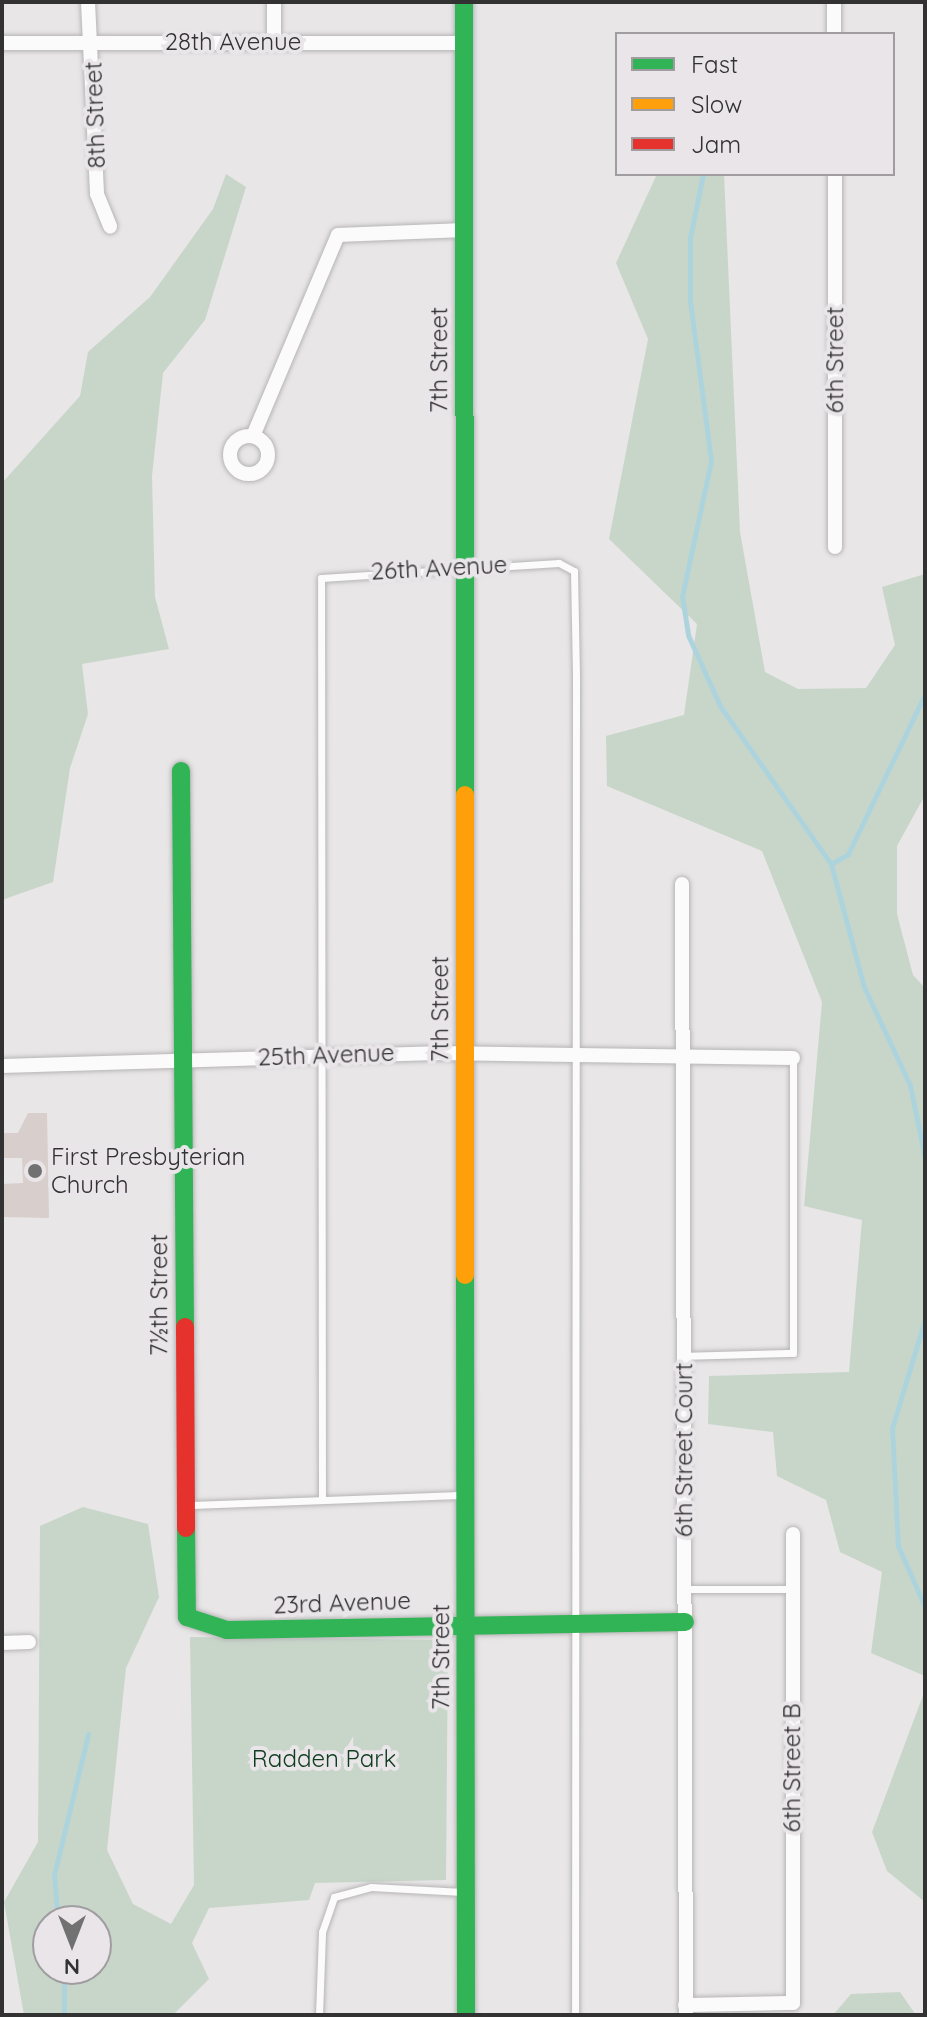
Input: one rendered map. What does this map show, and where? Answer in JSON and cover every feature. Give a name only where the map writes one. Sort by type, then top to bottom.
[{"type":"main road","name":"7th Street","points":[[464,2],[462,569],[466,2015]]},
{"type":"main road","name":"7½th Street","points":[[181,771],[184,1060],[181,1590],[193,1625]]},
{"type":"main road","name":"23rd Avenue","points":[[193,1625],[227,1630],[685,1622]]},
{"type":"street","name":"8th Street","points":[[88,2],[97,194],[110,226]]},
{"type":"street","points":[[274,2],[274,42]]},
{"type":"street","points":[[834,2],[834,32]]},
{"type":"street","name":"28th Avenue","points":[[2,43],[464,43]]},
{"type":"street","name":"6th Street","points":[[835,176],[835,547]]},
{"type":"street","points":[[253,436],[338,235],[464,230]]},
{"type":"street","name":"6th Street Court","points":[[682,884],[686,2010]]},
{"type":"street","name":"25th Avenue","points":[[2,1066],[321,1055],[793,1058]]},
{"type":"street","name":"6th Street B","points":[[686,2010],[793,2003],[793,1534]]},
{"type":"street","points":[[2,1643],[29,1642]]},
{"type":"lane","name":"26th Avenue","points":[[321,1055],[321,578],[559,563],[570,566],[574,581],[575,1058]]},
{"type":"lane","points":[[321,1055],[322,1499]]},
{"type":"lane","points":[[575,1058],[575,2015]]},
{"type":"lane","points":[[683,1356],[793,1353],[793,1058]]},
{"type":"lane","points":[[182,1506],[465,1495]]},
{"type":"lane","points":[[684,1589],[791,1589]]},
{"type":"lane","points":[[319,2015],[322,1932],[334,1897],[371,1887],[466,1892]]},
{"type":"green space","points":[[226,174],[246,187],[205,320],[163,373],[152,476],[155,597],[169,649],[82,664],[88,714],[70,768],[53,882],[2,900],[2,483],[80,396],[88,352],[150,297],[213,209]]},
{"type":"green space","points":[[656,176],[724,176],[740,532],[765,672],[798,689],[866,688],[895,645],[882,587],[925,574],[925,795],[897,846],[897,914],[913,975],[925,988],[925,1676],[871,1653],[882,1572],[840,1552],[826,1500],[777,1476],[773,1432],[708,1424],[709,1376],[849,1372],[862,1220],[804,1206],[822,1002],[762,851],[607,786],[606,736],[684,715],[697,624],[609,539],[648,339],[616,263]]},
{"type":"green space","name":"Radden Park","points":[[83,1507],[148,1524],[159,1597],[126,1668],[107,1850],[133,1904],[171,1924],[194,1885],[190,1637],[448,1640],[446,1880],[315,1883],[309,1900],[209,1908],[192,1943],[209,1979],[173,2015],[24,2015],[4,1902],[38,1842],[40,1526]]},
{"type":"green space","points":[[925,1690],[925,1902],[887,1871],[872,1832]]},
{"type":"green space","points":[[900,1992],[916,2015],[833,2015],[851,1994]]},
{"type":"building","name":"First Presbyterian Church","points":[[28,1113],[47,1113],[49,1218],[2,1217],[2,1184],[23,1183],[22,1158],[2,1158],[2,1133],[18,1133]]},
{"type":"waterway","points":[[703,176],[690,238],[690,301],[711,461],[682,596],[688,635],[720,706],[831,864],[864,987],[910,1085],[925,1159]]},
{"type":"waterway","points":[[831,864],[848,854],[925,694]]},
{"type":"waterway","points":[[925,1319],[892,1428],[898,1546],[925,1607]]},
{"type":"waterway","points":[[57,1905],[54,1875],[88,1734]]},
{"type":"waterway","points":[[64,1985],[64,2015]]},
{"type":"traffic: fast","points":[[464,2],[465,795]]},
{"type":"traffic: fast","points":[[181,771],[185,1327]]},
{"type":"traffic: fast","points":[[465,1275],[466,2015]]},
{"type":"traffic: fast","points":[[186,1528],[187,1617],[227,1630],[685,1622]]},
{"type":"traffic: slow","points":[[465,795],[465,1275]]},
{"type":"traffic: jam","points":[[185,1327],[186,1528]]},
{"type":"place","name":"First Presbyterian Church","points":[[35,1171]]}]
